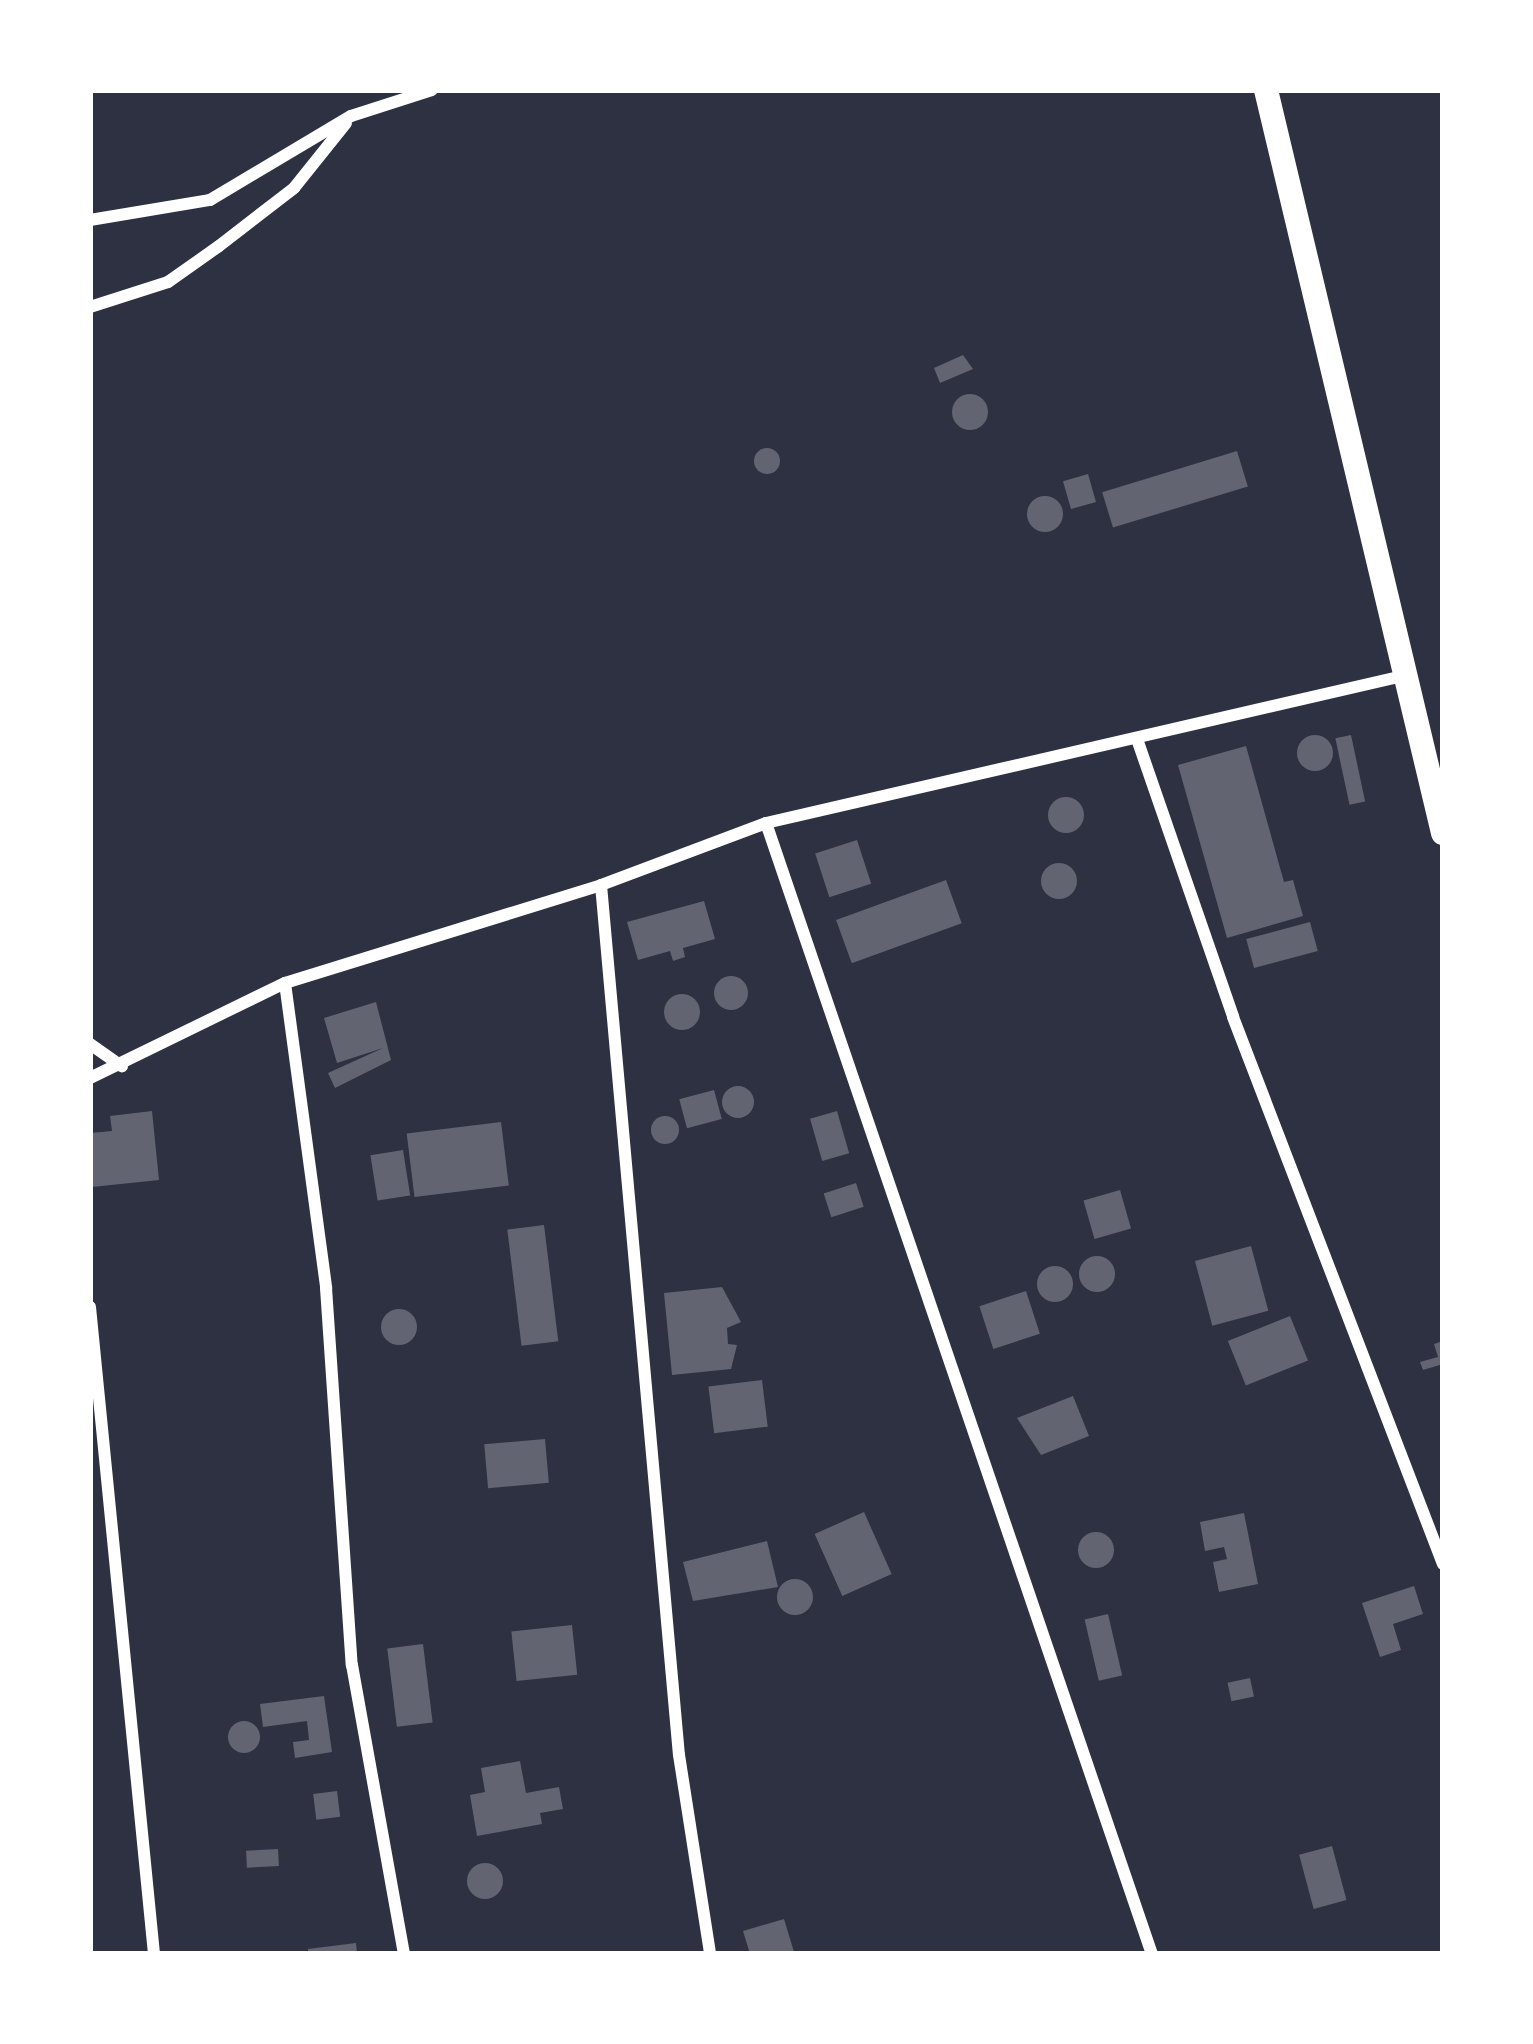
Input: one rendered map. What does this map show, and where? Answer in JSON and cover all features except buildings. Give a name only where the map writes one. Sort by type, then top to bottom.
[{"type":"main road","points":[[1265,90],[1443,833]]},
{"type":"street","points":[[90,220],[210,200],[351,116],[432,90]]},
{"type":"street","points":[[90,307],[168,283],[219,246],[294,188],[351,116]]},
{"type":"street","points":[[90,1078],[285,982],[601,885],[766,823],[1408,674]]},
{"type":"street","points":[[1137,739],[1233,1017],[1443,1564]]},
{"type":"street","points":[[766,823],[1151,1954]]},
{"type":"street","points":[[601,885],[679,1755],[710,1954]]},
{"type":"street","points":[[285,982],[326,1288],[352,1665],[404,1954]]},
{"type":"street","points":[[90,1045],[122,1066]]},
{"type":"street","points":[[90,1307],[154,1954]]}]
